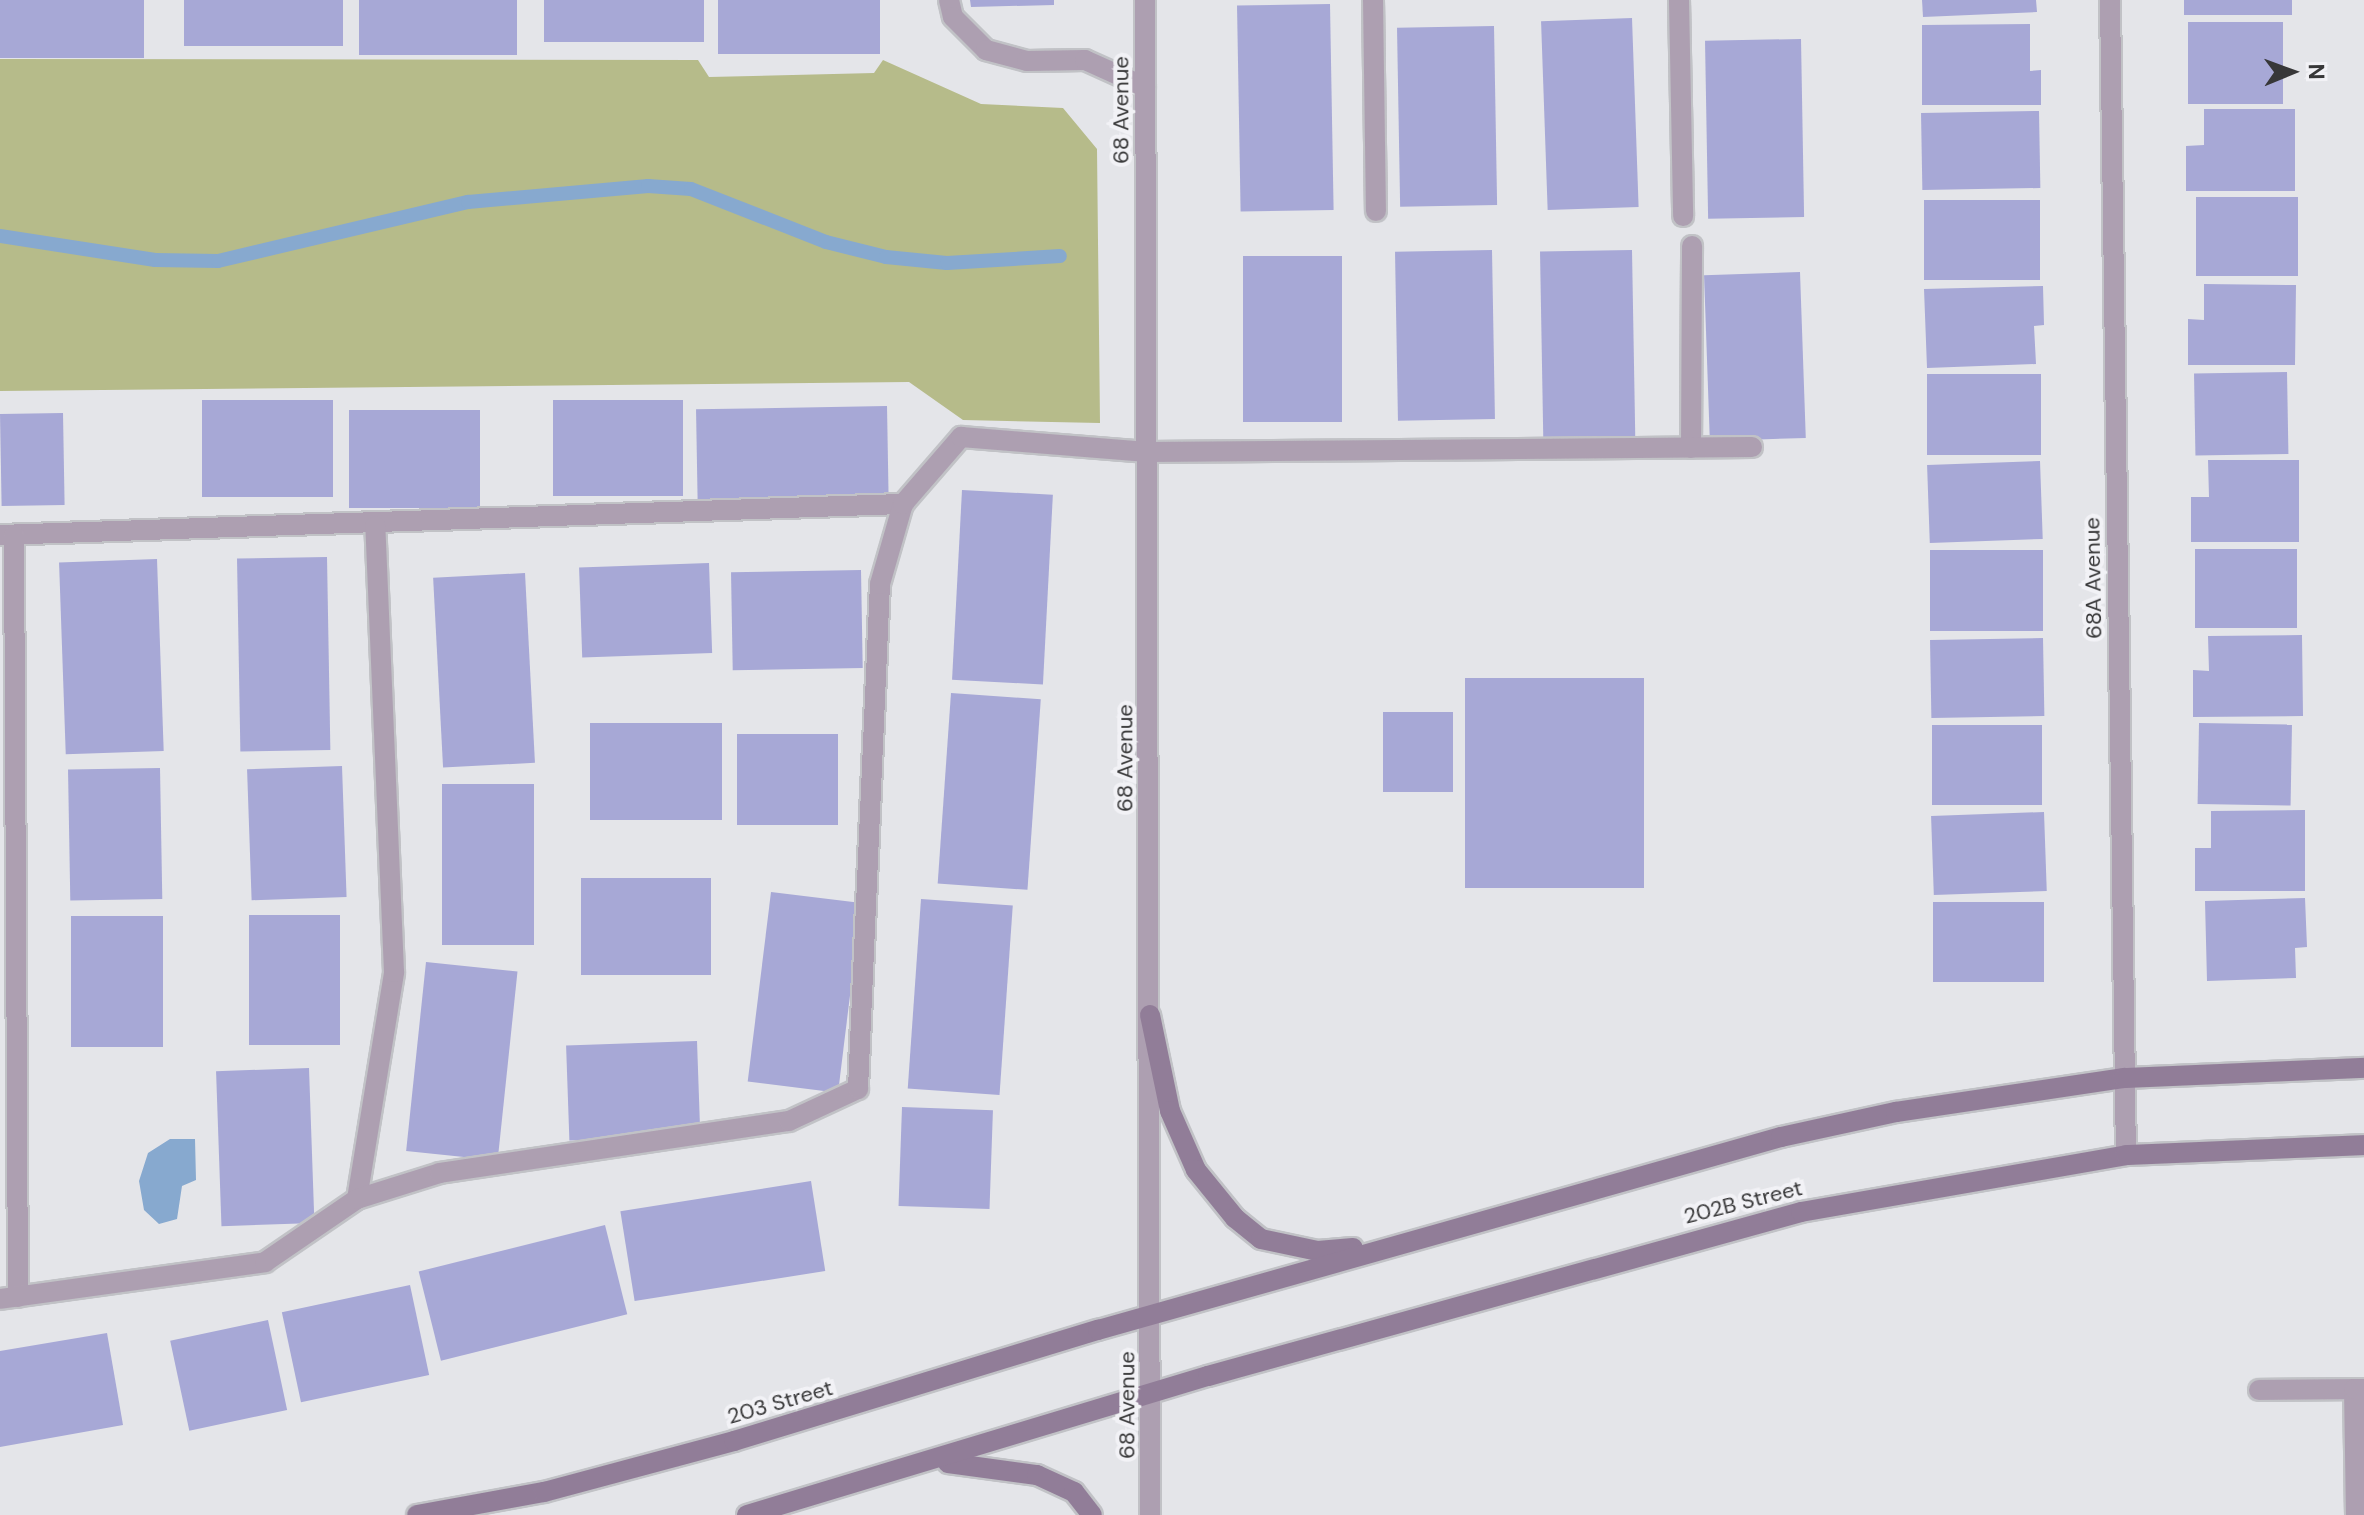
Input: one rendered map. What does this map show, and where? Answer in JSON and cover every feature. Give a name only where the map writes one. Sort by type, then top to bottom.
[{"type":"main road","points":[[1150,1015],[1170,1111],[1196,1170],[1235,1218],[1261,1239],[1318,1251],[1408,1242]]},
{"type":"main road","points":[[1151,1316],[1781,1137],[1911,1109],[2124,1078],[2364,1068]]},
{"type":"main road","name":"202B Street","points":[[1150,1393],[1801,1212],[2126,1155],[2364,1145]]},
{"type":"main road","name":"203 Street","points":[[417,1515],[544,1492],[704,1449],[1151,1316]]},
{"type":"main road","points":[[747,1515],[936,1462],[1150,1393]]},
{"type":"main road","points":[[936,1462],[1037,1475],[1074,1492],[1092,1515]]},
{"type":"street","points":[[949,0],[953,17],[986,50],[1027,61],[1085,60],[1145,87]]},
{"type":"street","name":"68 Avenue","points":[[1145,0],[1150,1515]]},
{"type":"street","points":[[1373,0],[1376,211]]},
{"type":"street","points":[[1679,0],[1683,216]]},
{"type":"street","name":"68A Avenue","points":[[2110,0],[2126,1155]]},
{"type":"street","points":[[1691,448],[1692,246]]},
{"type":"street","points":[[903,504],[375,526],[7,535],[9,1298],[265,1262],[357,1199],[440,1173],[789,1121],[858,1089],[880,584],[903,504],[961,437],[1147,452],[1752,447]]},
{"type":"street","points":[[357,1199],[394,972],[375,526]]},
{"type":"street","points":[[2259,1390],[2359,1389],[2356,1515]]},
{"type":"green space","points":[[0,59],[698,60],[709,77],[874,73],[883,60],[981,104],[1063,108],[1097,149],[1100,423],[963,420],[909,382],[0,391]]},
{"type":"water","points":[[170,1139],[195,1139],[196,1180],[182,1186],[177,1219],[159,1224],[144,1210],[139,1181],[148,1153]]},
{"type":"building","points":[[0,0],[144,0],[144,58],[0,58]]},
{"type":"building","points":[[184,0],[343,0],[343,46],[184,46]]},
{"type":"building","points":[[359,0],[517,0],[517,55],[359,55]]},
{"type":"building","points":[[544,0],[704,0],[704,42],[544,42]]},
{"type":"building","points":[[718,0],[880,0],[880,54],[718,54]]},
{"type":"building","points":[[970,0],[1054,0],[1054,5],[971,7]]},
{"type":"building","points":[[1922,0],[2036,0],[2037,12],[1923,17]]},
{"type":"building","points":[[2184,0],[2292,0],[2292,15],[2184,15]]},
{"type":"building","points":[[1330,4],[1334,210],[1241,212],[1237,6]]},
{"type":"building","points":[[1632,18],[1639,207],[1548,210],[1541,21]]},
{"type":"building","points":[[2188,22],[2283,22],[2283,104],[2188,104]]},
{"type":"building","points":[[2030,24],[2030,71],[2041,70],[2041,105],[1922,105],[1922,25]]},
{"type":"building","points":[[1494,26],[1497,205],[1400,207],[1397,28]]},
{"type":"building","points":[[1801,39],[1804,217],[1708,219],[1705,41]]},
{"type":"building","points":[[2204,109],[2295,109],[2295,191],[2186,191],[2186,146],[2204,145]]},
{"type":"building","points":[[2039,111],[2040,188],[1922,190],[1921,113]]},
{"type":"building","points":[[2196,197],[2298,197],[2298,276],[2196,276]]},
{"type":"building","points":[[1924,200],[2040,200],[2040,280],[1924,280]]},
{"type":"building","points":[[1492,250],[1495,419],[1398,421],[1395,252]]},
{"type":"building","points":[[1632,250],[1635,437],[1543,439],[1540,252]]},
{"type":"building","points":[[1243,256],[1342,256],[1342,422],[1243,422]]},
{"type":"building","points":[[1800,272],[1806,438],[1710,441],[1704,275]]},
{"type":"building","points":[[2204,284],[2296,285],[2295,365],[2188,365],[2188,319],[2204,320]]},
{"type":"building","points":[[2043,286],[2044,325],[2034,326],[2036,364],[1927,368],[1924,289]]},
{"type":"building","points":[[2287,372],[2288,454],[2195,456],[2194,374]]},
{"type":"building","points":[[1927,374],[2041,374],[2041,455],[1927,455]]},
{"type":"building","points":[[202,400],[333,400],[333,497],[202,497]]},
{"type":"building","points":[[553,400],[683,400],[683,496],[553,496]]},
{"type":"building","points":[[887,406],[889,504],[698,507],[696,409]]},
{"type":"building","points":[[349,410],[480,410],[480,508],[349,508]]},
{"type":"building","points":[[63,413],[65,505],[2,506],[0,414]]},
{"type":"building","points":[[2208,460],[2299,460],[2299,542],[2191,542],[2191,497],[2209,497]]},
{"type":"building","points":[[2040,461],[2043,539],[1930,543],[1927,465]]},
{"type":"building","points":[[962,490],[1053,495],[1043,685],[952,680]]},
{"type":"building","points":[[2195,549],[2297,549],[2297,628],[2195,628]]},
{"type":"building","points":[[1930,550],[2043,550],[2043,631],[1930,631]]},
{"type":"building","points":[[327,557],[330,750],[240,752],[237,559]]},
{"type":"building","points":[[157,559],[164,751],[66,754],[59,562]]},
{"type":"building","points":[[709,563],[712,653],[582,657],[579,568]]},
{"type":"building","points":[[861,570],[863,668],[733,670],[731,572]]},
{"type":"building","points":[[525,573],[535,763],[443,768],[433,578]]},
{"type":"building","points":[[2302,635],[2303,716],[2193,717],[2193,670],[2209,671],[2208,636]]},
{"type":"building","points":[[2043,638],[2044,716],[1931,718],[1930,640]]},
{"type":"building","points":[[1465,678],[1644,678],[1644,888],[1465,888]]},
{"type":"building","points":[[951,693],[1041,699],[1027,890],[938,884]]},
{"type":"building","points":[[1383,712],[1453,712],[1453,792],[1383,792]]},
{"type":"building","points":[[590,723],[722,723],[722,820],[590,820]]},
{"type":"building","points":[[2199,723],[2292,725],[2291,806],[2198,804]]},
{"type":"building","points":[[1932,725],[2042,725],[2042,805],[1932,805]]},
{"type":"building","points":[[737,734],[838,734],[838,825],[737,825]]},
{"type":"building","points":[[342,766],[347,897],[252,900],[247,769]]},
{"type":"building","points":[[160,768],[162,899],[70,901],[68,770]]},
{"type":"building","points":[[442,784],[534,784],[534,945],[442,945]]},
{"type":"building","points":[[2305,810],[2305,891],[2195,891],[2195,848],[2211,848],[2211,811]]},
{"type":"building","points":[[2044,812],[2047,891],[1934,895],[1931,816]]},
{"type":"building","points":[[581,878],[711,878],[711,975],[581,975]]},
{"type":"building","points":[[771,892],[861,903],[838,1093],[748,1082]]},
{"type":"building","points":[[2305,898],[2307,947],[2295,948],[2296,978],[2207,981],[2205,901]]},
{"type":"building","points":[[921,899],[1013,905],[1000,1095],[908,1089]]},
{"type":"building","points":[[1933,902],[2044,902],[2044,982],[1933,982]]},
{"type":"building","points":[[249,915],[340,915],[340,1045],[249,1045]]},
{"type":"building","points":[[71,916],[163,916],[163,1047],[71,1047]]},
{"type":"building","points":[[426,962],[517,972],[498,1161],[406,1151]]},
{"type":"building","points":[[697,1041],[700,1136],[569,1141],[566,1046]]},
{"type":"building","points":[[309,1068],[314,1223],[221,1226],[216,1071]]},
{"type":"building","points":[[902,1107],[993,1110],[989,1209],[899,1206]]},
{"type":"building","points":[[811,1181],[825,1271],[635,1301],[620,1211]]},
{"type":"building","points":[[605,1225],[627,1314],[441,1361],[419,1271]]},
{"type":"building","points":[[410,1285],[429,1375],[301,1402],[282,1312]]},
{"type":"building","points":[[268,1320],[287,1410],[189,1431],[170,1341]]},
{"type":"building","points":[[107,1333],[123,1425],[0,1447],[0,1351]]},
{"type":"waterway","points":[[0,236],[155,260],[218,261],[468,202],[648,186],[691,189],[826,242],[886,257],[947,263],[1060,256]]}]
